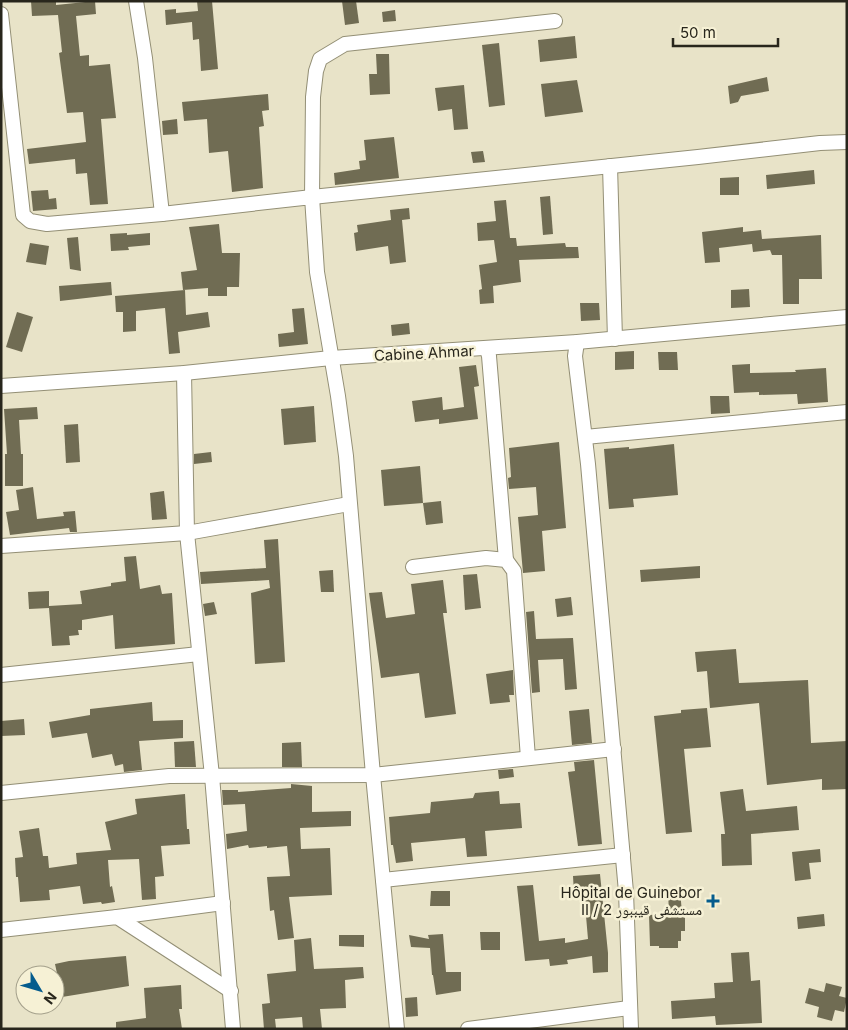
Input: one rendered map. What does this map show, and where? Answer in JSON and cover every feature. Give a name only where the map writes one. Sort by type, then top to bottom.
[{"type":"street","points":[[136,1],[145,58],[162,214]]},
{"type":"street","points":[[1,14],[23,215],[30,221],[47,224],[162,214],[820,143],[847,142]]},
{"type":"street","points":[[397,1029],[343,432],[317,272],[312,197],[313,97],[316,71],[320,59],[345,44],[555,21]]},
{"type":"street","points":[[610,166],[615,339]]},
{"type":"street","name":"Cabine Ahmar","points":[[1,386],[184,373],[331,358],[578,342],[847,318]]},
{"type":"street","points":[[578,342],[575,356],[585,437],[626,892],[631,1029]]},
{"type":"street","points":[[487,349],[506,560],[514,571],[528,758]]},
{"type":"street","points":[[184,373],[187,533],[212,776],[233,1029]]},
{"type":"street","points":[[585,437],[847,412]]},
{"type":"street","points":[[1,546],[187,533],[349,504]]},
{"type":"street","points":[[413,568],[486,558],[506,560]]},
{"type":"street","points":[[1,676],[199,654]]},
{"type":"street","points":[[1,793],[169,776],[373,775],[614,749]]},
{"type":"street","points":[[383,880],[623,855]]},
{"type":"street","points":[[1,930],[223,903]]},
{"type":"street","points":[[117,917],[231,991]]},
{"type":"street","points":[[468,1029],[629,1008]]},
{"type":"building","points":[[31,1],[56,1],[56,5],[95,1],[96,14],[76,16],[80,56],[89,55],[89,66],[110,64],[116,118],[101,119],[108,204],[90,205],[87,173],[76,174],[75,159],[29,164],[27,149],[86,142],[83,112],[67,113],[59,53],[62,52],[58,15],[32,16]]},
{"type":"building","points":[[197,1],[212,1],[218,69],[201,71],[199,39],[193,40],[192,22],[166,25],[165,10],[176,9],[176,13],[198,11]]},
{"type":"building","points":[[342,1],[356,1],[359,23],[345,25]]},
{"type":"building","points":[[395,10],[396,21],[383,22],[382,12]]},
{"type":"building","points":[[575,36],[577,58],[540,62],[538,40]]},
{"type":"building","points":[[499,43],[505,105],[489,107],[482,45]]},
{"type":"building","points":[[376,54],[389,54],[390,94],[370,95],[369,74],[377,74]]},
{"type":"building","points":[[767,77],[769,91],[741,96],[738,102],[730,104],[728,86]]},
{"type":"building","points":[[577,80],[583,112],[545,117],[541,84]]},
{"type":"building","points":[[464,85],[468,129],[454,130],[452,109],[438,111],[435,88]]},
{"type":"building","points":[[268,94],[269,110],[262,111],[264,126],[259,127],[263,188],[232,192],[228,151],[209,153],[207,119],[184,121],[182,102]]},
{"type":"building","points":[[177,119],[178,134],[163,135],[162,121]]},
{"type":"building","points":[[394,137],[399,178],[335,185],[334,173],[360,169],[359,161],[366,160],[364,140]]},
{"type":"building","points":[[483,151],[485,162],[473,163],[471,152]]},
{"type":"building","points":[[814,170],[815,184],[767,189],[766,175]]},
{"type":"building","points":[[739,177],[739,195],[720,195],[720,178]]},
{"type":"building","points":[[48,190],[49,199],[56,198],[57,209],[33,211],[31,191]]},
{"type":"building","points":[[550,196],[553,234],[543,235],[540,197]]},
{"type":"building","points":[[506,200],[510,238],[516,238],[517,246],[565,243],[566,247],[578,247],[579,258],[519,260],[521,282],[493,286],[494,303],[480,304],[479,290],[482,289],[479,265],[497,262],[494,240],[478,241],[477,223],[496,221],[494,201]]},
{"type":"building","points":[[409,208],[410,219],[402,220],[406,262],[390,264],[388,246],[356,251],[354,233],[358,232],[357,225],[391,220],[390,210]]},
{"type":"building","points":[[219,224],[222,253],[240,253],[239,287],[227,287],[227,296],[208,296],[208,288],[183,290],[181,272],[197,270],[189,227]]},
{"type":"building","points":[[743,227],[743,232],[761,230],[762,239],[821,235],[822,279],[799,279],[799,304],[783,304],[782,255],[772,255],[770,250],[753,252],[752,244],[719,248],[720,262],[705,263],[702,232]]},
{"type":"building","points":[[127,233],[127,235],[150,233],[150,245],[128,247],[129,250],[111,251],[110,234]]},
{"type":"building","points":[[78,237],[81,271],[70,269],[67,238]]},
{"type":"building","points":[[30,243],[49,246],[46,265],[26,262]]},
{"type":"building","points":[[111,282],[112,295],[60,301],[59,286]]},
{"type":"building","points":[[749,289],[750,307],[731,308],[731,290]]},
{"type":"building","points":[[185,290],[186,315],[208,312],[210,327],[178,332],[180,353],[169,354],[165,308],[136,311],[136,331],[123,332],[123,312],[116,312],[115,296]]},
{"type":"building","points":[[580,303],[599,303],[600,320],[581,321]]},
{"type":"building","points":[[304,308],[308,344],[279,347],[278,334],[294,332],[292,309]]},
{"type":"building","points":[[17,312],[33,317],[22,352],[6,347]]},
{"type":"building","points":[[409,323],[410,334],[392,336],[391,325]]},
{"type":"building","points":[[634,351],[634,369],[615,370],[615,352]]},
{"type":"building","points":[[658,352],[677,352],[678,370],[659,370]]},
{"type":"building","points":[[750,364],[750,373],[796,372],[795,370],[826,368],[828,402],[798,404],[797,394],[759,395],[759,392],[734,393],[732,365]]},
{"type":"building","points":[[476,365],[479,386],[474,387],[478,419],[439,424],[439,419],[415,422],[412,401],[442,397],[443,410],[464,407],[459,367]]},
{"type":"building","points":[[710,396],[729,396],[730,413],[711,414]]},
{"type":"building","points":[[314,406],[316,442],[284,445],[281,409]]},
{"type":"building","points":[[37,407],[38,419],[19,420],[21,454],[23,454],[23,486],[5,486],[5,454],[7,454],[4,409]]},
{"type":"building","points":[[78,424],[80,462],[66,463],[64,425]]},
{"type":"building","points":[[559,442],[566,528],[542,531],[545,571],[523,573],[518,517],[538,515],[536,487],[509,489],[508,478],[511,477],[509,448]]},
{"type":"building","points":[[674,444],[678,495],[633,499],[634,507],[609,509],[604,449],[629,447],[629,449]]},
{"type":"building","points":[[211,452],[212,462],[194,464],[194,454]]},
{"type":"building","points":[[420,466],[423,503],[384,506],[381,470]]},
{"type":"building","points":[[33,487],[37,519],[64,516],[63,512],[75,511],[77,532],[70,532],[69,528],[10,535],[6,512],[19,510],[16,490]]},
{"type":"building","points":[[164,491],[167,519],[152,520],[150,493]]},
{"type":"building","points":[[441,501],[443,523],[426,525],[423,503]]},
{"type":"building","points":[[278,539],[285,662],[255,664],[251,593],[270,588],[269,580],[201,584],[200,572],[266,568],[264,540]]},
{"type":"building","points":[[136,556],[140,589],[160,585],[162,594],[172,593],[175,644],[115,649],[113,615],[82,620],[82,630],[78,630],[79,635],[69,636],[70,645],[52,646],[49,608],[29,609],[28,592],[49,591],[49,606],[82,604],[80,591],[111,586],[111,583],[126,581],[124,557]]},
{"type":"building","points":[[700,566],[700,578],[641,582],[640,570]]},
{"type":"building","points":[[333,570],[334,592],[321,592],[319,571]]},
{"type":"building","points":[[477,574],[481,608],[465,610],[463,575]]},
{"type":"building","points":[[443,580],[447,613],[443,613],[456,714],[425,718],[419,673],[381,678],[369,593],[382,592],[386,618],[415,614],[411,584]]},
{"type":"building","points":[[571,597],[573,615],[557,617],[555,599]]},
{"type":"building","points":[[214,602],[217,614],[205,616],[203,604]]},
{"type":"building","points":[[534,611],[536,639],[573,638],[577,689],[565,690],[563,659],[538,660],[540,692],[532,693],[526,612]]},
{"type":"building","points":[[736,649],[739,683],[808,680],[811,743],[847,741],[847,789],[822,790],[822,779],[767,785],[759,703],[710,708],[707,671],[697,672],[695,652]]},
{"type":"building","points":[[513,670],[514,695],[509,695],[510,702],[490,704],[486,674]]},
{"type":"building","points":[[152,702],[153,721],[183,720],[183,738],[139,741],[142,770],[124,772],[123,764],[115,766],[112,754],[92,758],[87,733],[52,738],[49,722],[90,715],[90,709]]},
{"type":"building","points":[[707,708],[711,747],[684,749],[692,832],[666,834],[654,716],[681,713],[681,710]]},
{"type":"building","points":[[589,709],[592,743],[572,745],[569,711]]},
{"type":"building","points":[[24,719],[25,735],[1,736],[1,721]]},
{"type":"building","points":[[194,741],[196,767],[175,767],[174,742]]},
{"type":"building","points":[[301,742],[302,767],[282,767],[282,743]]},
{"type":"building","points":[[594,760],[602,844],[578,846],[568,772],[575,771],[574,762]]},
{"type":"building","points":[[513,769],[514,777],[499,779],[498,770]]},
{"type":"building","points":[[291,784],[312,786],[312,812],[351,811],[351,826],[300,828],[301,849],[330,848],[332,895],[289,897],[294,938],[278,940],[274,910],[270,911],[267,877],[290,876],[287,846],[249,848],[248,845],[227,849],[226,834],[247,831],[245,804],[223,805],[222,790],[238,790],[238,792],[291,788]]},
{"type":"building","points":[[743,789],[746,811],[797,806],[799,830],[751,834],[752,865],[722,866],[721,834],[725,834],[720,792]]},
{"type":"building","points":[[499,791],[500,804],[520,803],[522,828],[485,831],[487,856],[467,857],[465,838],[411,843],[413,861],[396,863],[393,845],[391,845],[389,817],[430,813],[431,802],[473,798],[475,793]]},
{"type":"building","points":[[185,794],[190,844],[161,846],[164,876],[155,877],[156,899],[142,900],[139,859],[108,860],[110,887],[112,886],[115,902],[83,904],[80,886],[49,890],[50,900],[20,902],[15,858],[23,857],[19,831],[39,828],[43,856],[48,856],[49,868],[77,864],[76,853],[111,850],[105,822],[137,814],[135,799]]},
{"type":"building","points":[[820,849],[821,862],[809,863],[811,879],[795,881],[792,852]]},
{"type":"building","points":[[600,874],[608,953],[608,972],[593,973],[592,956],[567,960],[568,964],[550,966],[549,959],[525,961],[517,886],[533,885],[539,941],[565,938],[565,943],[588,939],[584,893],[574,894],[573,876]]},
{"type":"building","points":[[680,890],[682,913],[685,913],[685,931],[681,931],[681,941],[678,941],[678,948],[650,946],[649,915],[669,914],[668,891]]},
{"type":"building","points":[[431,891],[450,891],[450,906],[430,906]]},
{"type":"building","points":[[824,914],[825,926],[798,929],[797,917]]},
{"type":"building","points":[[480,932],[500,932],[500,950],[481,950]]},
{"type":"building","points":[[443,934],[446,972],[461,972],[461,991],[436,995],[430,948],[411,947],[409,935],[429,939],[428,935]]},
{"type":"building","points":[[339,935],[364,935],[364,947],[339,946]]},
{"type":"building","points":[[311,938],[314,969],[363,967],[364,978],[345,980],[346,1008],[320,1009],[322,1029],[303,1029],[302,1017],[275,1019],[276,1028],[264,1029],[262,1004],[270,1003],[267,974],[296,971],[294,940]]},
{"type":"building","points":[[749,952],[751,981],[760,980],[762,1023],[716,1025],[715,1016],[672,1019],[671,1001],[715,998],[714,983],[733,982],[731,953]]},
{"type":"building","points":[[126,956],[129,986],[65,997],[65,965],[55,964]]},
{"type":"building","points":[[826,983],[842,987],[839,996],[847,998],[844,1012],[835,1010],[832,1021],[817,1017],[819,1007],[805,1003],[809,988],[824,992]]},
{"type":"building","points":[[181,985],[182,1009],[179,1009],[182,1029],[116,1029],[116,1022],[146,1018],[144,988]]},
{"type":"building","points":[[417,997],[418,1016],[406,1017],[405,998]]},
{"type":"place","name":"Hôpital de Guinebor II / مستشفى قيببور 2","points":[[713,901]]}]
